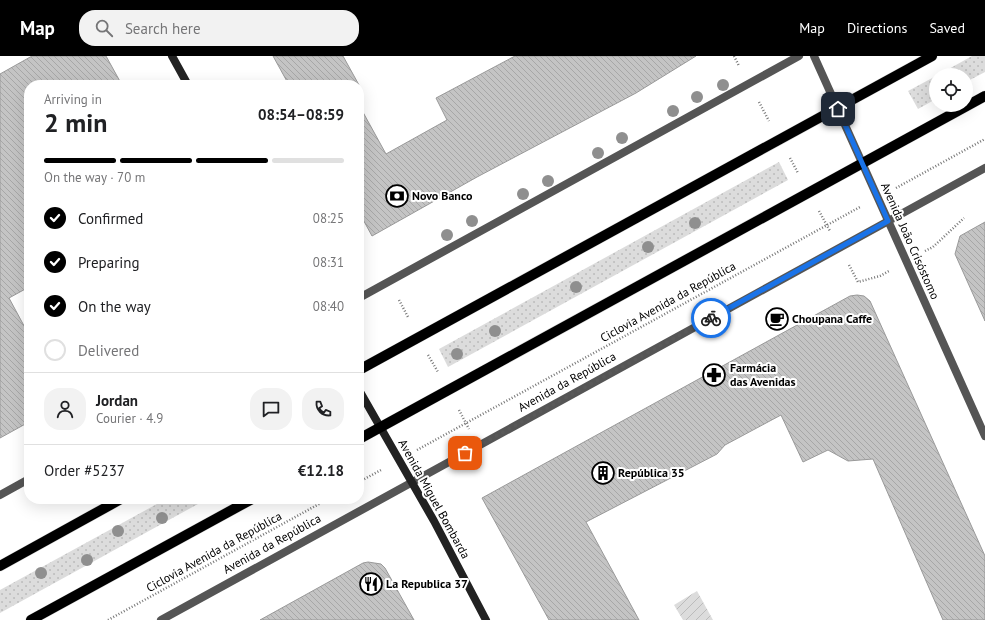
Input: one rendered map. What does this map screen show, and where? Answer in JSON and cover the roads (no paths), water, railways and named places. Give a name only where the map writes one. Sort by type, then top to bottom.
[{"type":"main road","points":[[364,367],[838,109],[932,56]]},
{"type":"main road","points":[[364,436],[985,96]]},
{"type":"main road","points":[[0,566],[112,504]]},
{"type":"main road","points":[[31,620],[243,504]]},
{"type":"street","points":[[172,56],[185,80]]},
{"type":"street","points":[[364,295],[799,56]]},
{"type":"street","name":"Avenida João Crisóstomo","points":[[814,56],[985,436]]},
{"type":"street","name":"Avenida da República","points":[[161,620],[985,168]]},
{"type":"street","name":"Avenida Miguel Bombarda","points":[[364,399],[486,620]]},
{"type":"street","points":[[0,495],[24,482]]},
{"type":"place","name":"Novo Banco","points":[[397,196]]},
{"type":"place","name":"Choupana Caffe","points":[[777,319]]},
{"type":"place","name":"Farmácia das Avenidas","points":[[714,375]]},
{"type":"place","name":"República 35","points":[[603,473]]},
{"type":"place","name":"La Republica 37","points":[[371,584]]}]
